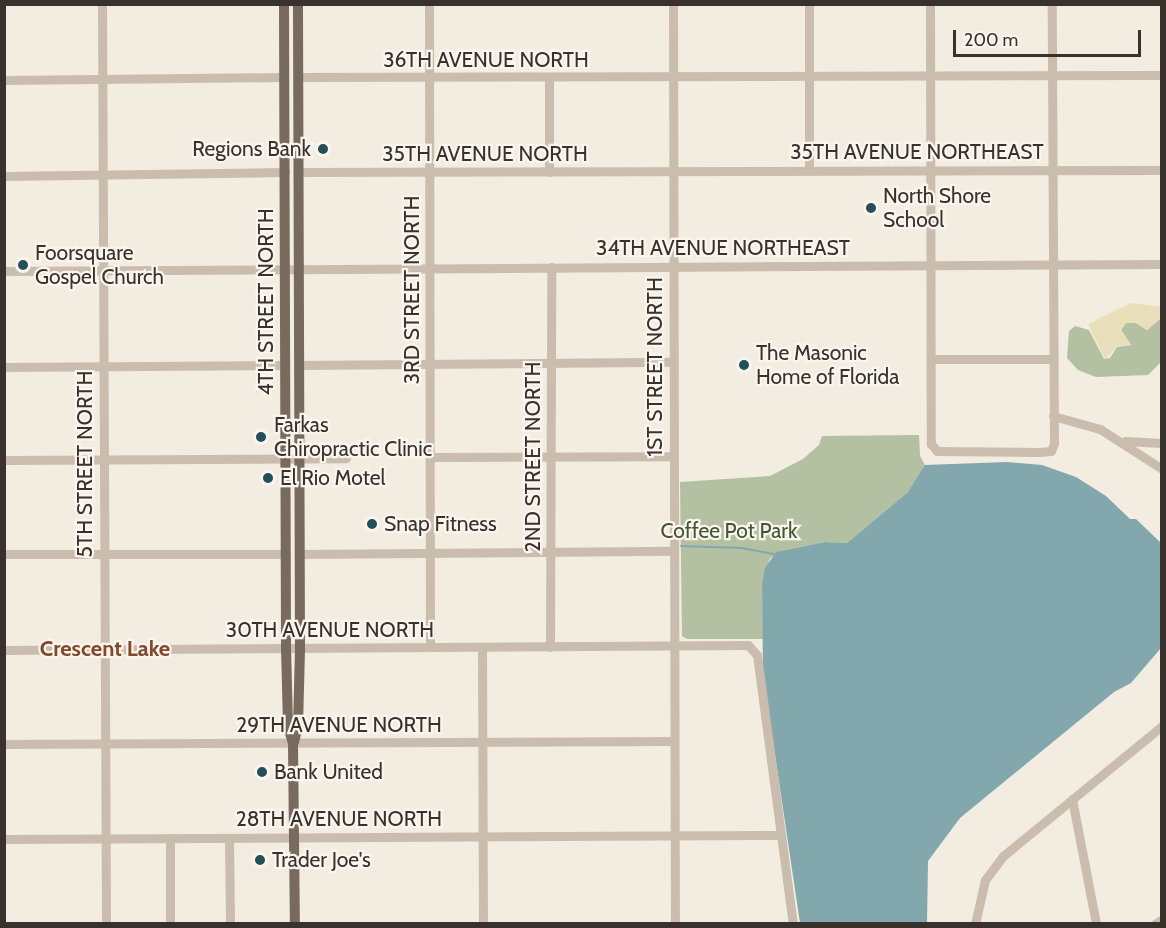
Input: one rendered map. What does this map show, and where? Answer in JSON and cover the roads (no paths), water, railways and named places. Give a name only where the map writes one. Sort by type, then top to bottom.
[{"type":"main road","name":"4TH STREET NORTH","points":[[284,4],[286,648],[288,726],[293,743],[296,924]]},
{"type":"main road","points":[[292,4],[292,33],[298,39]]},
{"type":"main road","name":"4TH STREET NORTH","points":[[293,743],[298,726],[300,648],[298,4]]},
{"type":"main road","points":[[284,77],[291,93],[292,165],[298,172]]},
{"type":"main road","points":[[285,365],[292,370],[293,400],[299,410]]},
{"type":"main road","points":[[286,505],[292,514],[293,547],[299,554]]},
{"type":"street","name":"5TH STREET NORTH","points":[[102,4],[106,924]]},
{"type":"street","name":"3RD STREET NORTH","points":[[429,4],[430,647]]},
{"type":"street","name":"1ST STREET NORTH","points":[[673,4],[675,924]]},
{"type":"street","points":[[809,4],[809,170]]},
{"type":"street","points":[[930,4],[931,439],[937,451],[1040,452],[1053,448],[1052,4]]},
{"type":"street","name":"36TH AVENUE NORTH","points":[[298,77],[549,79],[1161,75]]},
{"type":"street","points":[[4,80],[284,77]]},
{"type":"street","points":[[549,79],[549,172]]},
{"type":"street","name":"35TH AVENUE NORTHEAST","points":[[672,171],[1161,170]]},
{"type":"street","name":"35TH AVENUE NORTH","points":[[298,172],[672,171]]},
{"type":"street","points":[[4,176],[285,172]]},
{"type":"street","name":"34TH AVENUE NORTHEAST","points":[[4,271],[1161,264]]},
{"type":"street","name":"2ND STREET NORTH","points":[[550,647],[551,267]]},
{"type":"street","points":[[931,359],[1053,359]]},
{"type":"street","points":[[299,365],[673,362]]},
{"type":"street","points":[[4,367],[285,365]]},
{"type":"street","points":[[1053,416],[1100,429],[1124,441],[1161,469]]},
{"type":"street","points":[[1124,441],[1161,443]]},
{"type":"street","points":[[430,458],[673,456]]},
{"type":"street","points":[[4,460],[346,458]]},
{"type":"street","points":[[299,554],[674,550]]},
{"type":"street","points":[[4,554],[286,554]]},
{"type":"street","points":[[674,645],[748,645],[757,655],[779,835],[793,924]]},
{"type":"street","name":"30TH AVENUE NORTH","points":[[4,650],[674,645]]},
{"type":"street","points":[[482,647],[483,924]]},
{"type":"street","points":[[975,924],[980,892],[991,870],[1072,799],[1161,726]]},
{"type":"street","name":"29TH AVENUE NORTH","points":[[4,744],[674,741]]},
{"type":"street","points":[[1072,799],[1096,924]]},
{"type":"street","name":"28TH AVENUE NORTH","points":[[4,839],[779,835]]},
{"type":"street","points":[[170,838],[170,924]]},
{"type":"street","points":[[229,838],[230,924]]},
{"type":"water","points":[[1007,462],[1042,465],[1076,477],[1106,496],[1130,519],[1136,519],[1161,543],[1161,648],[1131,683],[1114,692],[960,818],[928,861],[927,923],[800,923],[763,674],[762,584],[765,568],[776,552],[825,542],[847,543],[908,492],[925,465]]},
{"type":"waterway","points":[[681,546],[742,548],[773,554]]},
{"type":"place","name":"Regions Bank","points":[[323,149]]},
{"type":"place","name":"North Shore School","points":[[871,208]]},
{"type":"place","name":"Foorsquare Gospel Church","points":[[23,265]]},
{"type":"place","name":"The Masonic Home of Florida","points":[[744,365]]},
{"type":"place","name":"Farkas Chiropractic Clinic","points":[[261,437]]},
{"type":"place","name":"El Rio Motel","points":[[268,478]]},
{"type":"place","name":"Snap Fitness","points":[[372,524]]},
{"type":"place","name":"Bank United","points":[[262,772]]},
{"type":"place","name":"Trader Joe's","points":[[260,860]]},
{"type":"district","name":"Crescent Lake","points":[[105,649]]},
{"type":"park label","name":"Coffee Pot Park","points":[[729,531]]}]
